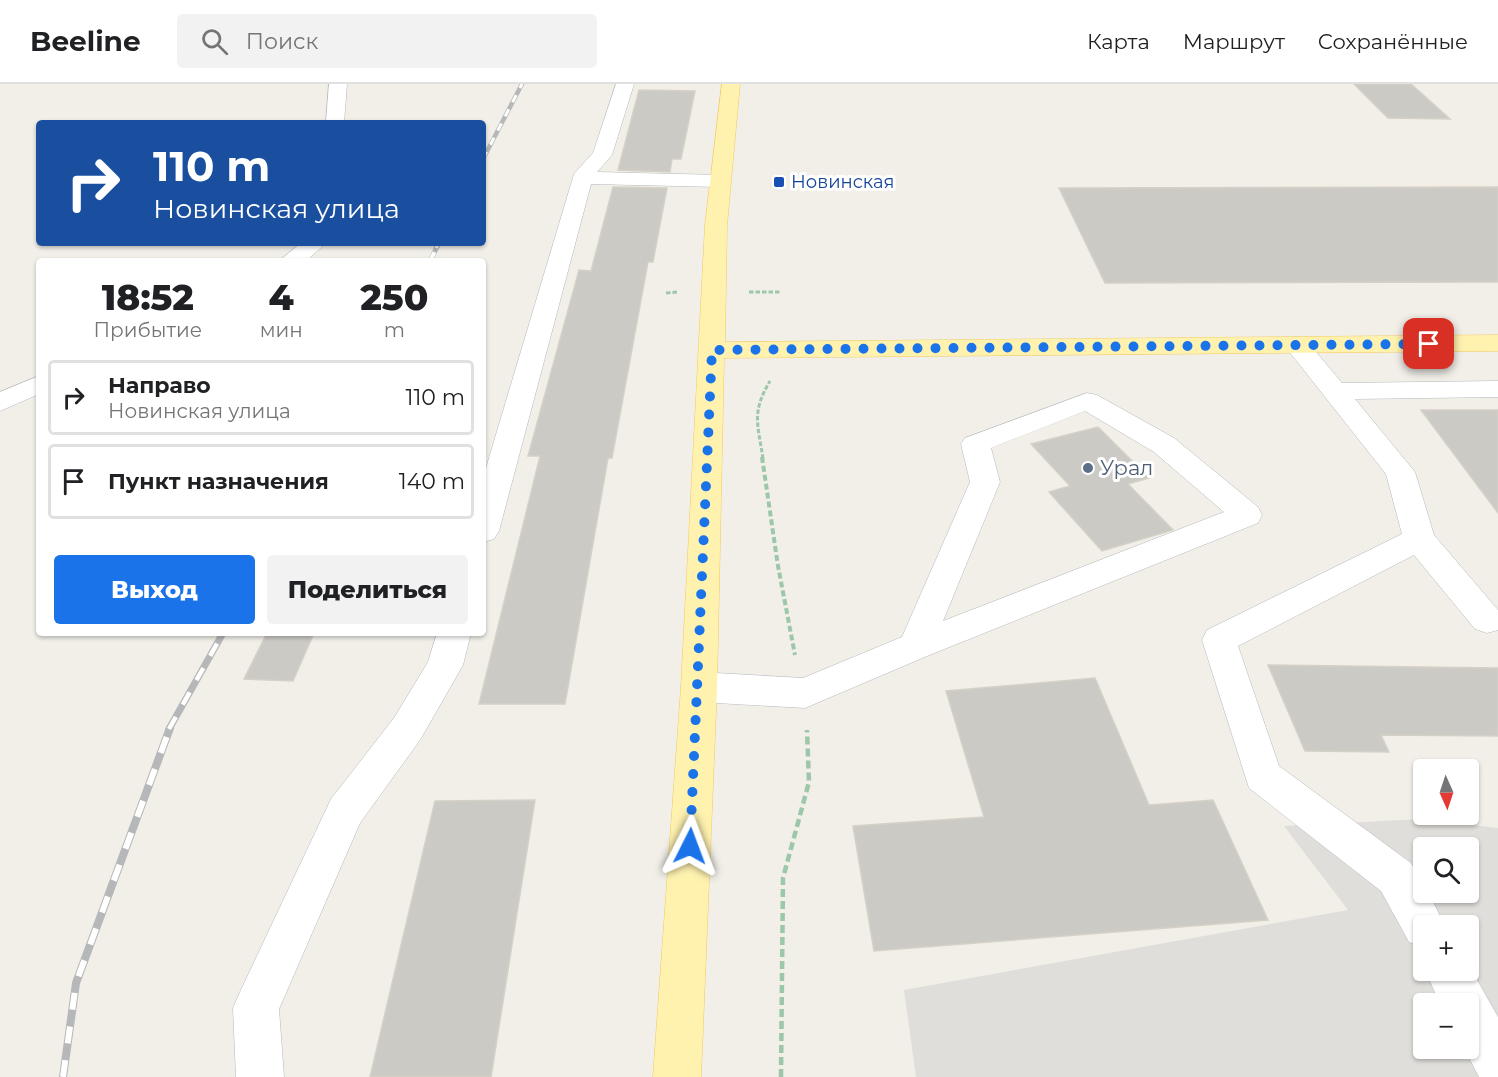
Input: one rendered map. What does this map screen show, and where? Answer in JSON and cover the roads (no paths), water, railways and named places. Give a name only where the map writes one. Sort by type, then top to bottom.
[{"type":"main road","points":[[676,1077],[699,687],[712,350],[712,292],[720,180],[731,84]]},
{"type":"main road","points":[[712,350],[1497,344]]},
{"type":"lane","points":[[335,120],[338,84]]},
{"type":"lane","points":[[486,520],[584,174],[602,155],[625,84]]},
{"type":"lane","points":[[583,178],[720,180]]},
{"type":"lane","points":[[295,258],[311,246]]},
{"type":"lane","points":[[1297,345],[1400,472],[1419,539],[1487,620]]},
{"type":"lane","points":[[0,403],[36,385]]},
{"type":"lane","points":[[1334,391],[1498,389]]},
{"type":"lane","points":[[699,687],[805,693],[915,646],[1247,515],[1164,445],[1087,401],[985,440],[975,444],[985,482],[915,646]]},
{"type":"lane","points":[[1417,915],[1396,877],[1263,776],[1219,640],[1419,539]]},
{"type":"lane","points":[[260,1077],[256,1008],[345,812],[407,729],[445,665],[453,636]]},
{"type":"lane","points":[[1479,1030],[1498,1064]]},
{"type":"railway","points":[[486,153],[522,84]]},
{"type":"railway","points":[[432,258],[437,247]]},
{"type":"railway","points":[[169,729],[221,636]]},
{"type":"railway","points":[[63,1077],[76,983],[170,728]]},
{"type":"place","name":"Новинская","points":[[779,182]]},
{"type":"place","name":"Урал","points":[[1088,468]]}]
